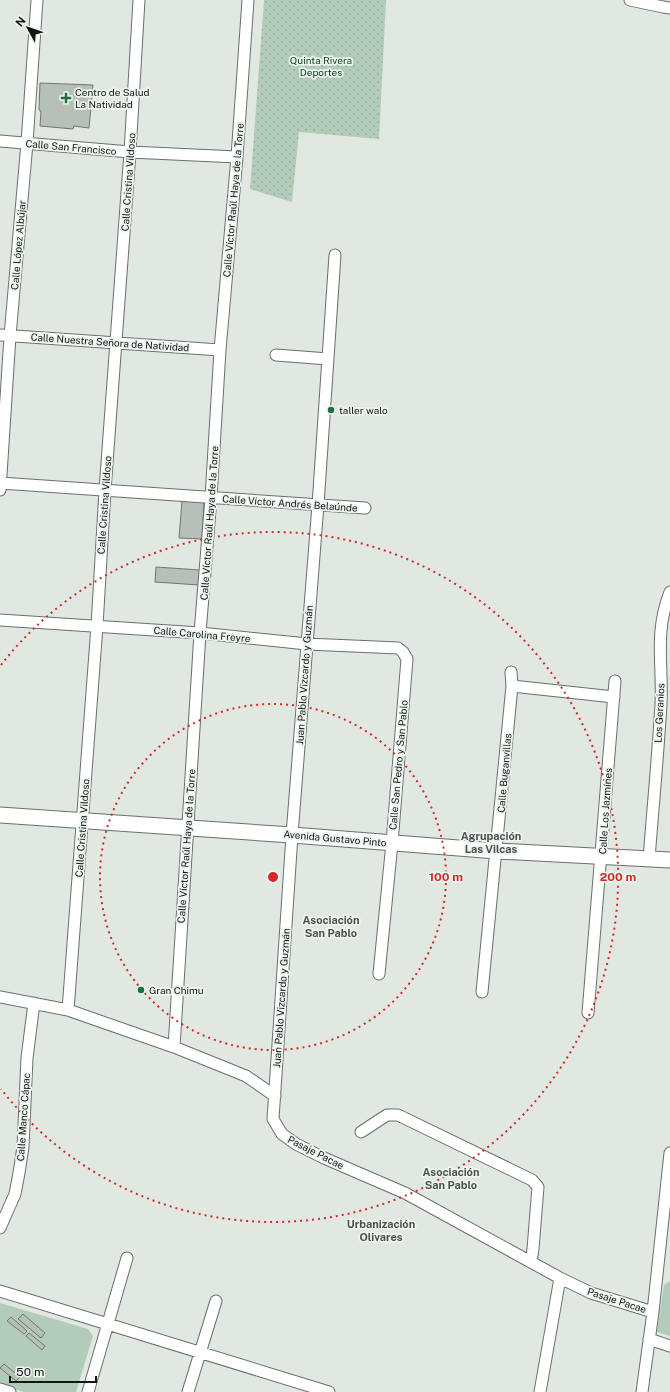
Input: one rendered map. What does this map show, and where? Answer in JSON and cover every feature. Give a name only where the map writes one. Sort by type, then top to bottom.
[{"type":"main road","name":"Avenida Gustavo Pinto","points":[[0,815],[497,851],[670,860]]},
{"type":"street","name":"Calle López Albújar","points":[[0,490],[5,336],[27,143],[37,0]]},
{"type":"street","name":"Calle Cristina Vildoso","points":[[68,1010],[97,626],[139,0]]},
{"type":"street","name":"Calle Víctor Raúl Haya de la Torre","points":[[174,1047],[200,633],[211,498],[220,350],[237,157],[248,0]]},
{"type":"street","points":[[630,0],[663,8],[670,8]]},
{"type":"street","name":"Calle San Francisco","points":[[0,141],[130,152],[237,157]]},
{"type":"street","name":"Juan Pablo Vizcardo y Guzmán","points":[[275,1096],[292,835],[318,505],[335,255]]},
{"type":"street","name":"Calle Nuestra Señora de Natividad","points":[[5,336],[116,342],[220,350]]},
{"type":"street","points":[[276,355],[328,359]]},
{"type":"street","name":"Calle Víctor Andrés Belaúnde","points":[[0,483],[365,508]]},
{"type":"street","name":"Los Geranios","points":[[648,859],[661,702],[661,631],[664,608],[670,592]]},
{"type":"street","name":"Calle Carolina Freyre","points":[[0,620],[200,633],[307,644],[398,648],[403,652]]},
{"type":"street","name":"Calle San Pedro y San Pablo","points":[[379,974],[392,843],[407,659],[403,652]]},
{"type":"street","name":"Calle Buganvillas","points":[[482,992],[512,686],[511,672]]},
{"type":"street","name":"Calle Los Jazmínes","points":[[588,1013],[615,682]]},
{"type":"street","points":[[512,686],[614,697]]},
{"type":"street","points":[[0,997],[68,1010],[174,1047],[246,1076],[275,1096]]},
{"type":"street","name":"Calle Manco Cápac","points":[[0,1228],[15,1194],[19,1173],[23,1146],[27,1058],[34,1004]]},
{"type":"street","name":"Pasaje Pacae","points":[[275,1096],[273,1119],[282,1134],[296,1144],[324,1158],[405,1193],[591,1294],[653,1312]]},
{"type":"street","points":[[361,1132],[387,1115],[398,1115],[532,1180],[538,1187],[533,1249],[530,1262]]},
{"type":"street","points":[[642,1392],[653,1312],[670,1153]]},
{"type":"street","points":[[88,1392],[127,1258]]},
{"type":"street","points":[[540,1392],[560,1278]]},
{"type":"street","points":[[0,1291],[329,1392]]},
{"type":"street","points":[[188,1392],[216,1301]]},
{"type":"street","points":[[649,1339],[670,1346]]},
{"type":"street","points":[[0,1389],[10,1392]]},
{"type":"green space","name":"Quinta Rivera Deportes","points":[[264,0],[386,0],[379,139],[299,132],[292,202],[250,189]]},
{"type":"green space","points":[[670,1281],[670,1336],[657,1332],[664,1285]]},
{"type":"green space","points":[[0,1303],[88,1329],[93,1336],[76,1392],[24,1392],[0,1385]]},
{"type":"building","name":"Centro de Salud La Natividad","points":[[40,83],[93,85],[89,128],[74,126],[73,129],[40,126]]},
{"type":"building","points":[[182,501],[204,502],[202,539],[179,538]]},
{"type":"building","points":[[156,567],[200,570],[199,585],[155,582]]},
{"type":"building","points":[[23,1314],[45,1333],[41,1338],[18,1319]]},
{"type":"building","points":[[11,1317],[27,1331],[24,1334],[7,1321]]},
{"type":"building","points":[[29,1333],[45,1346],[42,1350],[26,1336]]},
{"type":"building","points":[[4,1364],[20,1377],[16,1381],[0,1368]]},
{"type":"place","name":"Centro de Salud La Natividad","points":[[66,98]]},
{"type":"place","name":"taller walo","points":[[331,410]]},
{"type":"place","name":"Gran Chimu","points":[[141,990]]},
{"type":"district","name":"Agrupación Las Vilcas","points":[[491,842]]},
{"type":"district","name":"Asociación San Pablo","points":[[331,926]]},
{"type":"district","name":"Asociación San Pablo","points":[[451,1178]]},
{"type":"district","name":"Urbanización Olivares","points":[[381,1230]]}]
